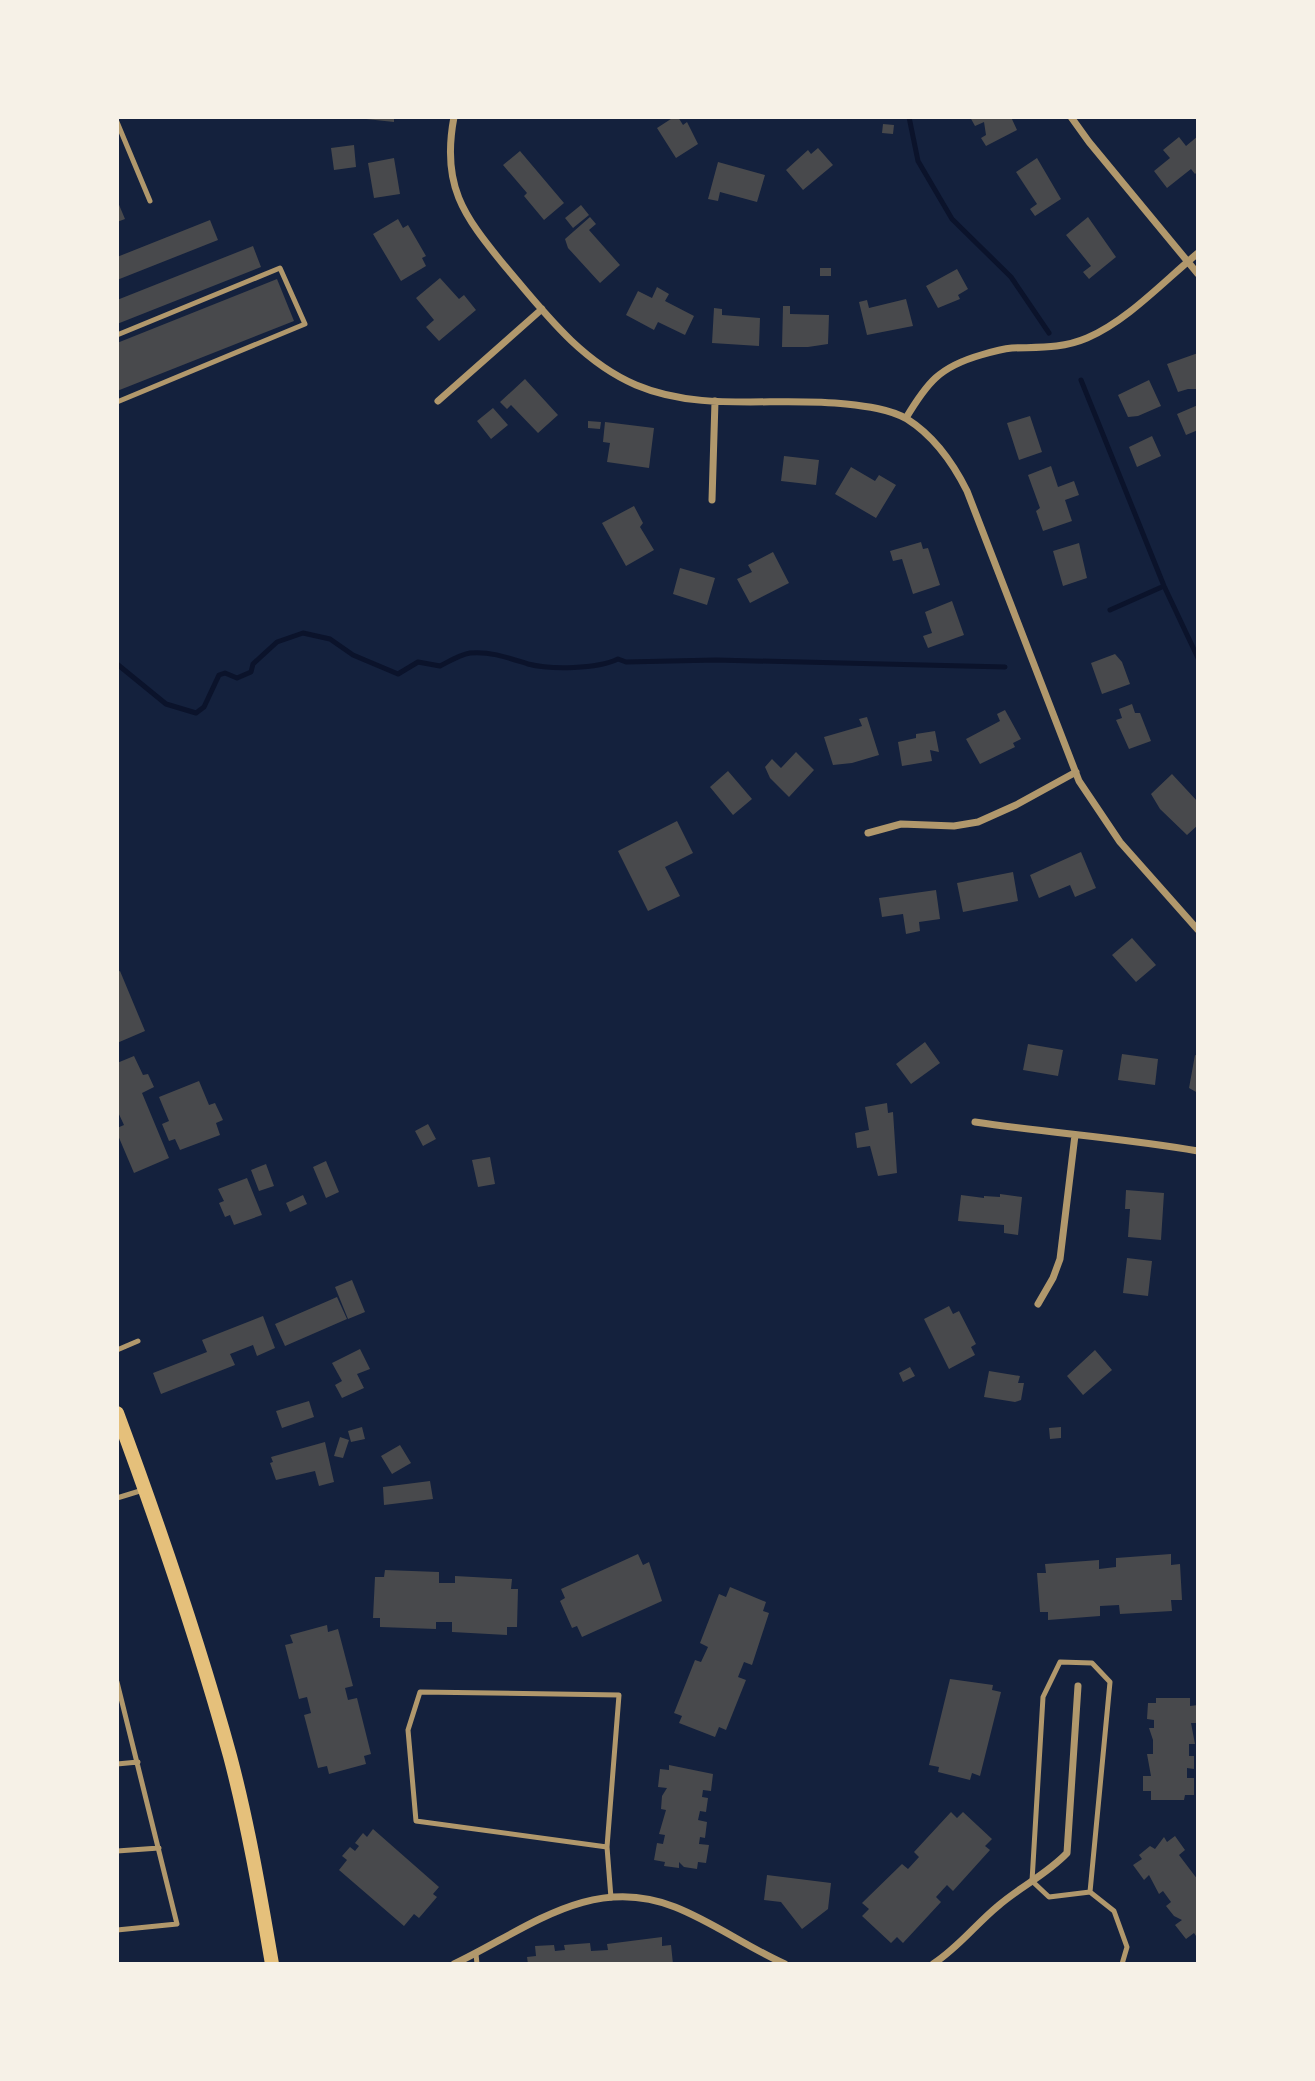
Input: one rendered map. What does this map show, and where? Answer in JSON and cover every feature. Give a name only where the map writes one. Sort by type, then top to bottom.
[{"type":"main road","points":[[117,1413],[146,1489],[191,1625],[230,1757],[256,1874],[272,1964]]},
{"type":"street","points":[[454,117],[450,166],[458,200],[466,217],[542,309],[582,351],[618,376],[666,394],[715,401],[831,402],[873,408],[906,418],[930,438],[962,481],[1076,772],[1107,826],[1198,930]]},
{"type":"street","points":[[1071,117],[1088,142],[1198,274]]},
{"type":"street","points":[[906,418],[924,388],[949,366],[997,350],[1060,346],[1090,337],[1127,312],[1198,253]]},
{"type":"street","points":[[438,401],[542,309]]},
{"type":"street","points":[[712,500],[715,401]]},
{"type":"street","points":[[868,833],[901,824],[954,827],[978,822],[1017,805],[1076,772]]},
{"type":"street","points":[[975,1122],[1198,1151]]},
{"type":"street","points":[[1038,1304],[1060,1259],[1075,1135]]},
{"type":"street","points":[[933,1964],[945,1956],[996,1907],[1052,1869],[1067,1853],[1078,1686]]},
{"type":"street","points":[[454,1964],[554,1911],[595,1899],[642,1898],[673,1906],[785,1964]]},
{"type":"lane","points":[[117,122],[150,201]]},
{"type":"lane","points":[[117,335],[280,268],[305,324],[117,402]]},
{"type":"lane","points":[[117,1350],[138,1341]]},
{"type":"lane","points":[[117,1498],[146,1489]]},
{"type":"lane","points":[[1090,1892],[1110,1682],[1092,1663],[1060,1662],[1043,1697],[1032,1881],[1049,1897],[1090,1892],[1114,1911],[1127,1947],[1122,1964]]},
{"type":"lane","points":[[117,1682],[177,1924],[117,1930]]},
{"type":"lane","points":[[607,1847],[416,1821],[408,1730],[420,1692],[619,1695],[607,1847],[611,1898]]},
{"type":"lane","points":[[117,1764],[138,1762]]},
{"type":"lane","points":[[117,1851],[159,1848]]},
{"type":"lane","points":[[476,1954],[477,1964]]},
{"type":"building","points":[[394,117],[394,122],[366,119]]},
{"type":"building","points":[[678,117],[683,125],[687,122],[698,144],[676,158],[657,128]]},
{"type":"building","points":[[970,117],[1011,117],[1017,130],[986,146],[981,138],[986,135],[984,122],[975,126]]},
{"type":"building","points":[[883,124],[894,125],[893,134],[882,133]]},
{"type":"building","points":[[1198,136],[1198,171],[1195,174],[1191,169],[1167,188],[1154,171],[1170,158],[1163,150],[1179,137],[1186,146]]},
{"type":"building","points":[[354,145],[356,167],[334,170],[331,148]]},
{"type":"building","points":[[818,148],[833,165],[803,190],[786,170],[808,150],[811,154]]},
{"type":"building","points":[[520,151],[564,203],[544,220],[524,196],[527,193],[503,165]]},
{"type":"building","points":[[394,158],[400,194],[374,198],[368,163]]},
{"type":"building","points":[[1037,158],[1061,199],[1035,216],[1030,209],[1037,204],[1016,172]]},
{"type":"building","points":[[718,162],[765,175],[757,202],[720,192],[718,201],[708,199]]},
{"type":"building","points":[[117,200],[125,219],[117,222]]},
{"type":"building","points":[[581,205],[589,215],[573,228],[565,218]]},
{"type":"building","points":[[590,217],[596,224],[589,230],[620,265],[600,283],[568,248],[565,239]]},
{"type":"building","points":[[1088,217],[1116,257],[1089,279],[1083,272],[1091,266],[1066,235]]},
{"type":"building","points":[[398,219],[403,228],[408,225],[426,256],[422,258],[426,266],[401,281],[373,234]]},
{"type":"building","points":[[210,220],[218,240],[117,280],[117,257]]},
{"type":"building","points":[[253,246],[261,267],[117,324],[117,300]]},
{"type":"building","points":[[820,268],[831,268],[831,276],[820,276]]},
{"type":"building","points":[[957,269],[968,289],[958,295],[960,299],[938,308],[926,286]]},
{"type":"building","points":[[440,278],[459,299],[464,295],[476,310],[439,341],[426,327],[434,320],[416,298]]},
{"type":"building","points":[[277,279],[294,321],[117,391],[117,343]]},
{"type":"building","points":[[657,287],[669,294],[665,301],[694,316],[685,335],[658,322],[654,330],[626,315],[638,291],[652,298]]},
{"type":"building","points":[[906,299],[913,326],[867,335],[859,302],[867,300],[869,308]]},
{"type":"building","points":[[783,306],[790,306],[790,314],[829,315],[828,344],[782,347]]},
{"type":"building","points":[[714,308],[722,309],[722,315],[760,318],[759,346],[712,343]]},
{"type":"building","points":[[1198,353],[1198,389],[1178,392],[1167,364]]},
{"type":"building","points":[[525,379],[558,415],[538,433],[511,405],[507,409],[500,402]]},
{"type":"building","points":[[1149,380],[1161,406],[1138,416],[1128,417],[1118,395]]},
{"type":"building","points":[[1198,405],[1198,430],[1186,435],[1177,414]]},
{"type":"building","points":[[493,408],[508,425],[491,439],[477,421]]},
{"type":"building","points":[[1030,416],[1042,452],[1019,460],[1007,423]]},
{"type":"building","points":[[588,421],[601,422],[600,429],[588,428]]},
{"type":"building","points":[[605,422],[654,428],[649,468],[607,462],[610,443],[603,442]]},
{"type":"building","points":[[1152,436],[1161,456],[1137,467],[1129,447]]},
{"type":"building","points":[[784,456],[819,460],[816,485],[781,481]]},
{"type":"building","points":[[1051,466],[1058,487],[1074,481],[1079,495],[1065,500],[1072,521],[1043,531],[1036,511],[1040,508],[1028,475]]},
{"type":"building","points":[[851,467],[875,481],[879,475],[896,485],[876,518],[835,494]]},
{"type":"building","points":[[634,506],[643,523],[640,527],[654,550],[626,566],[602,523]]},
{"type":"building","points":[[921,542],[923,549],[928,548],[940,585],[913,594],[902,559],[893,561],[890,551]]},
{"type":"building","points":[[1079,543],[1087,578],[1063,586],[1053,551]]},
{"type":"building","points":[[773,552],[789,583],[750,603],[737,579],[752,572],[748,565]]},
{"type":"building","points":[[680,568],[715,578],[707,605],[673,594]]},
{"type":"building","points":[[952,601],[964,635],[928,648],[923,636],[932,633],[925,612]]},
{"type":"building","points":[[1115,654],[1122,662],[1130,684],[1102,694],[1091,663]]},
{"type":"building","points":[[1132,704],[1135,713],[1140,713],[1151,741],[1129,749],[1116,720],[1122,718],[1119,709]]},
{"type":"building","points":[[1005,710],[1021,739],[1013,743],[1015,747],[980,764],[966,739],[1000,721],[997,714]]},
{"type":"building","points":[[867,717],[879,755],[833,765],[824,737],[862,726],[859,719]]},
{"type":"building","points":[[935,731],[939,752],[930,750],[932,761],[902,766],[898,742],[916,738],[916,734]]},
{"type":"building","points":[[796,752],[814,770],[789,797],[770,778],[765,767],[772,759],[781,768]]},
{"type":"building","points":[[728,771],[752,799],[733,815],[710,787]]},
{"type":"building","points":[[1172,774],[1198,802],[1198,825],[1187,835],[1160,809],[1151,794]]},
{"type":"building","points":[[677,821],[693,853],[665,867],[680,896],[648,911],[618,851]]},
{"type":"building","points":[[1081,852],[1096,888],[1075,897],[1070,885],[1039,898],[1030,875]]},
{"type":"building","points":[[1013,872],[1018,901],[963,912],[957,883]]},
{"type":"building","points":[[936,890],[940,919],[919,922],[920,931],[906,934],[903,914],[882,917],[879,898]]},
{"type":"building","points":[[1132,938],[1156,965],[1136,982],[1112,955]]},
{"type":"building","points":[[120,971],[145,1031],[117,1043],[117,972]]},
{"type":"building","points":[[925,1042],[940,1063],[911,1084],[896,1064]]},
{"type":"building","points":[[1028,1044],[1063,1050],[1058,1076],[1023,1070]]},
{"type":"building","points":[[1122,1054],[1158,1059],[1155,1085],[1118,1080]]},
{"type":"building","points":[[1195,1055],[1198,1056],[1198,1093],[1189,1088]]},
{"type":"building","points":[[134,1056],[143,1075],[148,1074],[154,1087],[142,1093],[169,1158],[134,1173],[117,1133],[117,1128],[124,1125],[117,1110],[117,1063]]},
{"type":"building","points":[[199,1081],[209,1105],[215,1103],[223,1120],[216,1123],[220,1135],[180,1150],[175,1139],[169,1141],[162,1124],[169,1121],[159,1097]]},
{"type":"building","points":[[887,1103],[888,1113],[893,1112],[897,1173],[878,1176],[870,1146],[857,1148],[855,1133],[869,1130],[865,1107]]},
{"type":"building","points":[[428,1124],[436,1139],[423,1146],[415,1131]]},
{"type":"building","points":[[490,1157],[495,1184],[478,1187],[472,1160]]},
{"type":"building","points":[[326,1161],[339,1192],[326,1198],[313,1167]]},
{"type":"building","points":[[266,1164],[274,1186],[259,1191],[251,1170]]},
{"type":"building","points":[[247,1178],[262,1215],[234,1225],[230,1215],[225,1217],[219,1203],[224,1201],[218,1189]]},
{"type":"building","points":[[1126,1190],[1164,1193],[1161,1240],[1128,1237],[1130,1209],[1125,1209]]},
{"type":"building","points":[[1000,1194],[1022,1197],[1018,1235],[1004,1233],[1004,1225],[958,1221],[961,1195],[984,1198],[1000,1197]]},
{"type":"building","points":[[303,1195],[307,1204],[290,1212],[286,1203]]},
{"type":"building","points":[[1127,1258],[1152,1261],[1148,1296],[1123,1293]]},
{"type":"building","points":[[352,1280],[365,1312],[348,1319],[335,1287]]},
{"type":"building","points":[[337,1297],[347,1319],[285,1346],[275,1324]]},
{"type":"building","points":[[949,1306],[953,1314],[959,1311],[976,1344],[971,1347],[975,1355],[949,1369],[924,1319]]},
{"type":"building","points":[[263,1316],[275,1348],[257,1356],[253,1345],[230,1354],[235,1365],[161,1394],[153,1373],[207,1352],[202,1340]]},
{"type":"building","points":[[360,1349],[370,1369],[357,1374],[364,1388],[342,1398],[335,1385],[342,1381],[332,1363]]},
{"type":"building","points":[[1095,1350],[1112,1370],[1083,1395],[1067,1376]]},
{"type":"building","points":[[910,1367],[915,1376],[903,1382],[899,1373]]},
{"type":"building","points":[[989,1371],[1020,1376],[1018,1383],[1024,1383],[1021,1400],[1015,1402],[984,1397]]},
{"type":"building","points":[[309,1401],[314,1417],[282,1428],[276,1411]]},
{"type":"building","points":[[362,1427],[365,1439],[351,1442],[348,1431]]},
{"type":"building","points":[[1061,1427],[1061,1438],[1050,1439],[1049,1428]]},
{"type":"building","points":[[340,1437],[349,1440],[343,1458],[334,1456]]},
{"type":"building","points":[[325,1442],[334,1482],[319,1486],[315,1471],[276,1480],[270,1463],[273,1462],[271,1457]]},
{"type":"building","points":[[400,1445],[411,1463],[392,1474],[381,1456]]},
{"type":"building","points":[[430,1481],[433,1499],[384,1505],[383,1487]]},
{"type":"building","points":[[638,1554],[643,1565],[649,1562],[662,1601],[582,1637],[577,1626],[572,1628],[560,1601],[565,1598],[561,1589]]},
{"type":"building","points":[[1171,1554],[1171,1565],[1180,1564],[1182,1600],[1171,1600],[1172,1611],[1120,1614],[1119,1605],[1100,1606],[1100,1616],[1048,1620],[1048,1612],[1040,1612],[1037,1573],[1046,1573],[1045,1564],[1099,1560],[1099,1569],[1116,1567],[1116,1558]]},
{"type":"building","points":[[385,1570],[439,1572],[439,1583],[455,1583],[455,1576],[512,1579],[511,1589],[518,1589],[517,1627],[507,1627],[507,1635],[452,1632],[452,1622],[436,1622],[436,1629],[380,1627],[380,1618],[373,1618],[375,1577],[384,1577]]},
{"type":"building","points":[[730,1587],[766,1602],[763,1611],[769,1613],[752,1665],[744,1662],[738,1677],[746,1680],[726,1730],[719,1727],[715,1737],[679,1723],[682,1716],[674,1713],[695,1660],[701,1662],[708,1647],[700,1643],[719,1594],[726,1597]]},
{"type":"building","points":[[327,1625],[328,1632],[338,1629],[353,1686],[345,1688],[348,1700],[357,1698],[371,1754],[364,1756],[366,1764],[329,1774],[327,1766],[318,1768],[304,1715],[311,1713],[307,1697],[299,1699],[285,1645],[293,1643],[290,1635]]},
{"type":"building","points":[[950,1679],[993,1685],[992,1690],[1001,1692],[980,1776],[972,1773],[970,1780],[938,1772],[939,1767],[929,1765]]},
{"type":"building","points":[[1156,1698],[1190,1698],[1190,1706],[1198,1705],[1198,1723],[1191,1723],[1195,1744],[1189,1744],[1189,1756],[1194,1756],[1194,1769],[1187,1768],[1187,1778],[1194,1778],[1194,1795],[1185,1795],[1184,1800],[1151,1800],[1151,1791],[1143,1791],[1143,1776],[1151,1776],[1147,1754],[1153,1754],[1153,1740],[1149,1728],[1154,1728],[1154,1720],[1147,1719],[1148,1703],[1156,1703]]},
{"type":"building","points":[[669,1765],[713,1774],[711,1791],[703,1790],[702,1797],[708,1798],[706,1812],[700,1811],[698,1820],[707,1822],[705,1838],[700,1837],[699,1844],[709,1845],[706,1863],[698,1862],[697,1869],[684,1867],[679,1862],[679,1868],[664,1866],[665,1862],[654,1860],[657,1843],[663,1844],[665,1835],[659,1834],[666,1810],[661,1809],[662,1796],[667,1788],[658,1787],[660,1769],[669,1770]]},
{"type":"building","points":[[951,1812],[957,1818],[963,1812],[992,1839],[985,1846],[990,1850],[953,1891],[947,1885],[936,1897],[941,1902],[903,1943],[897,1937],[891,1943],[862,1916],[869,1909],[862,1903],[902,1864],[908,1869],[919,1857],[914,1852]]},
{"type":"building","points":[[373,1829],[439,1887],[433,1894],[437,1897],[419,1918],[414,1914],[404,1926],[339,1870],[347,1860],[342,1856],[350,1847],[355,1851],[359,1846],[355,1843],[363,1833],[367,1837]]},
{"type":"building","points":[[1175,1836],[1185,1850],[1179,1855],[1198,1880],[1198,1939],[1194,1933],[1186,1939],[1175,1925],[1182,1920],[1174,1916],[1166,1906],[1171,1902],[1163,1891],[1159,1894],[1149,1875],[1144,1880],[1133,1865],[1142,1859],[1139,1855],[1150,1846],[1155,1849],[1164,1837],[1167,1842]]},
{"type":"building","points":[[767,1875],[831,1883],[828,1909],[802,1929],[781,1902],[764,1900]]},
{"type":"building","points":[[662,1937],[662,1946],[671,1945],[673,1964],[528,1964],[527,1957],[536,1956],[535,1946],[554,1945],[555,1951],[565,1950],[564,1945],[590,1943],[591,1951],[608,1950],[607,1944]]},
{"type":"waterway","points":[[909,117],[918,161],[952,219],[1011,277],[1049,333]]},
{"type":"waterway","points":[[1081,380],[1164,586],[1198,658]]},
{"type":"waterway","points":[[1110,610],[1164,586]]},
{"type":"waterway","points":[[117,664],[166,704],[196,713],[204,707],[219,675],[225,673],[237,678],[251,672],[253,664],[277,642],[303,633],[330,639],[353,655],[398,674],[418,662],[440,666],[470,653],[485,653],[538,666],[561,668],[586,667],[618,659],[626,662],[716,660],[1005,667]]}]
